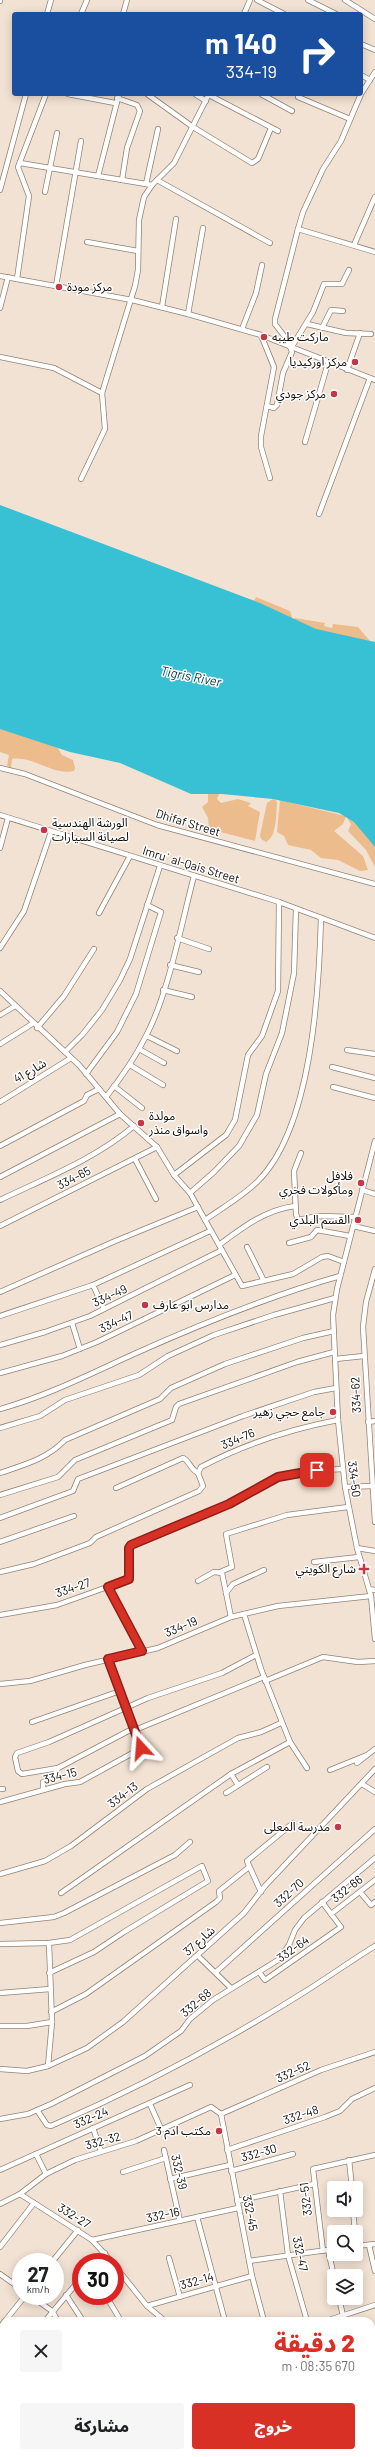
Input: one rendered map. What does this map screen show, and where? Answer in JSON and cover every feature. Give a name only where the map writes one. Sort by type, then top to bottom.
[{"type":"street","points":[[48,12],[51,0]]},
{"type":"street","points":[[82,12],[87,0]]},
{"type":"street","points":[[124,12],[127,0]]},
{"type":"street","points":[[245,12],[250,0]]},
{"type":"street","points":[[257,0],[280,12]]},
{"type":"street","points":[[308,0],[332,12]]},
{"type":"street","points":[[344,0],[375,19]]},
{"type":"street","points":[[363,45],[375,50]]},
{"type":"street","points":[[363,91],[375,72]]},
{"type":"street","points":[[363,76],[370,80]]},
{"type":"street","points":[[0,190],[25,96]]},
{"type":"street","points":[[17,279],[30,196],[18,172],[45,96]]},
{"type":"street","points":[[78,96],[115,103]]},
{"type":"street","points":[[98,176],[115,103],[118,96],[137,105],[140,111],[127,148],[122,180]]},
{"type":"street","points":[[150,96],[192,128],[252,163],[258,159],[271,128]]},
{"type":"street","points":[[198,96],[206,101]]},
{"type":"street","points":[[20,163],[149,184],[157,180],[174,164],[208,96]]},
{"type":"street","points":[[213,96],[278,131]]},
{"type":"street","points":[[265,96],[292,111]]},
{"type":"street","points":[[267,406],[274,408],[277,405],[280,385],[291,355],[291,348],[275,324],[275,319],[298,229],[310,197],[327,162],[341,141],[360,96]]},
{"type":"street","points":[[298,97],[350,119]]},
{"type":"street","points":[[82,479],[104,429],[102,393],[132,300],[138,270],[140,207],[149,184],[158,129]]},
{"type":"street","points":[[46,192],[57,133]]},
{"type":"street","points":[[56,286],[81,141]]},
{"type":"street","points":[[157,180],[270,243]]},
{"type":"street","points":[[354,245],[375,197]]},
{"type":"street","points":[[162,307],[176,219]]},
{"type":"street","points":[[188,314],[203,228]]},
{"type":"street","points":[[298,229],[375,252]]},
{"type":"street","points":[[87,242],[138,251]]},
{"type":"street","points":[[242,329],[256,292],[262,265]]},
{"type":"street","points":[[291,348],[307,324],[324,284],[342,284],[349,270]]},
{"type":"street","points":[[0,276],[132,300],[242,329],[373,380],[319,514]]},
{"type":"street","points":[[0,308],[8,277]]},
{"type":"street","points":[[322,328],[331,310],[343,311]]},
{"type":"street","points":[[307,324],[322,328],[371,334]]},
{"type":"street","points":[[347,370],[360,333]]},
{"type":"street","points":[[261,336],[274,367],[261,447],[270,478]]},
{"type":"street","points":[[0,357],[54,368],[102,393]]},
{"type":"street","points":[[305,442],[328,363]]},
{"type":"street","name":"Dhifaf Street","points":[[0,768],[25,774],[157,826],[375,884]]},
{"type":"street","name":"Imruʾ al-Qais Street","points":[[0,816],[279,902],[375,938]]},
{"type":"street","points":[[0,848],[8,818]]},
{"type":"street","points":[[0,948],[24,911],[51,832]]},
{"type":"street","points":[[99,913],[130,856]]},
{"type":"street","points":[[65,1052],[82,1035],[102,1010],[120,980],[130,959],[146,905],[160,866]]},
{"type":"street","points":[[106,1097],[130,1065],[147,1036],[163,990],[194,876]]},
{"type":"street","points":[[174,1175],[226,1135],[235,1120],[248,1055],[262,1036],[278,991],[279,902]]},
{"type":"street","points":[[86,1074],[116,1032],[136,994],[161,912],[146,905]]},
{"type":"street","points":[[190,1192],[214,1172],[239,1146],[257,1115],[266,1074],[282,1033],[294,973],[296,909]]},
{"type":"street","points":[[205,1220],[258,1181],[286,1141],[303,1089],[318,990],[321,918]]},
{"type":"street","points":[[177,938],[209,949]]},
{"type":"street","points":[[37,1028],[64,996],[94,949]]},
{"type":"street","points":[[170,965],[200,972]]},
{"type":"street","points":[[163,990],[192,997]]},
{"type":"street","points":[[0,991],[32,1024],[71,1058],[120,1114],[157,1147],[174,1175],[190,1192],[210,1231],[242,1286],[245,1287],[293,1274],[322,1257],[328,1256],[344,1262]]},
{"type":"street","points":[[0,1015],[14,1006]]},
{"type":"street","points":[[0,1044],[32,1024]]},
{"type":"street","points":[[147,1036],[177,1051]]},
{"type":"street","points":[[139,1049],[164,1063]]},
{"type":"street","points":[[347,1050],[375,1054]]},
{"type":"street","name":"شارع 41","points":[[0,1102],[71,1058]]},
{"type":"street","points":[[130,1065],[163,1085]]},
{"type":"street","points":[[332,1067],[375,1078]]},
{"type":"street","points":[[114,1086],[142,1108]]},
{"type":"street","points":[[333,1087],[375,1098]]},
{"type":"street","points":[[0,1146],[84,1101],[87,1095],[99,1089]]},
{"type":"street","points":[[0,1177],[120,1114]]},
{"type":"street","points":[[0,1200],[90,1156],[119,1139],[134,1126]]},
{"type":"street","name":"334-50","points":[[375,1141],[335,1298],[334,1331],[336,1388],[342,1469],[357,1548],[371,1596],[375,1639]]},
{"type":"street","name":"334-65","points":[[0,1226],[157,1147]]},
{"type":"street","points":[[301,1153],[294,1171],[295,1206],[298,1220],[318,1216],[355,1217]]},
{"type":"street","points":[[135,1158],[156,1199]]},
{"type":"street","points":[[362,1190],[375,1194]]},
{"type":"street","points":[[219,1245],[258,1217],[278,1208],[295,1206]]},
{"type":"street","points":[[0,1292],[113,1242],[198,1208]]},
{"type":"street","points":[[353,1226],[375,1231]]},
{"type":"street","points":[[289,1243],[311,1237],[317,1230],[350,1236]]},
{"type":"street","points":[[0,1316],[93,1285],[210,1231]]},
{"type":"street","points":[[247,1247],[264,1281]]},
{"type":"street","name":"334-49","points":[[0,1345],[72,1323],[104,1309],[222,1250]]},
{"type":"street","name":"334-62","points":[[375,1269],[366,1302],[364,1356],[375,1522]]},
{"type":"street","name":"334-47","points":[[0,1373],[62,1356],[80,1349],[235,1275]]},
{"type":"street","points":[[0,1409],[68,1385],[189,1330],[257,1302],[340,1276]]},
{"type":"street","points":[[93,1285],[104,1309]]},
{"type":"street","points":[[0,1428],[40,1416],[65,1400],[139,1375],[168,1356],[214,1336],[274,1315],[335,1298]]},
{"type":"street","points":[[72,1323],[80,1349]]},
{"type":"street","points":[[0,1473],[43,1458],[55,1451],[65,1440],[160,1399],[171,1388],[225,1364],[303,1338],[334,1331]]},
{"type":"street","points":[[0,1495],[58,1477],[75,1460],[172,1420],[176,1406],[179,1404],[297,1362],[334,1352]]},
{"type":"street","points":[[335,1359],[364,1356]]},
{"type":"street","points":[[0,1518],[73,1491],[78,1479],[181,1439],[286,1401],[336,1388]]},
{"type":"street","name":"334-76","points":[[198,1473],[201,1467],[249,1444],[306,1426],[338,1420]]},
{"type":"street","points":[[368,1422],[375,1421]]},
{"type":"street","points":[[0,1572],[34,1564],[90,1544],[96,1537],[199,1491],[203,1486],[198,1473],[191,1470],[186,1460],[183,1458],[116,1488]]},
{"type":"street","name":"334-27","points":[[0,1615],[57,1605],[129,1579],[129,1548],[131,1545],[229,1504],[278,1477],[304,1471],[342,1469]]},
{"type":"street","points":[[345,1487],[372,1486]]},
{"type":"street","points":[[198,1581],[214,1572],[220,1572],[232,1567],[226,1534],[287,1515],[348,1507]]},
{"type":"street","points":[[0,1542],[74,1516]]},
{"type":"street","points":[[357,1548],[375,1551]]},
{"type":"street","points":[[314,1562],[360,1557]]},
{"type":"street","points":[[226,1593],[233,1584],[264,1570]]},
{"type":"street","points":[[220,1572],[226,1593],[230,1617]]},
{"type":"street","points":[[108,1587],[142,1651]]},
{"type":"street","points":[[369,1589],[375,1590]]},
{"type":"street","name":"334-19","points":[[0,1684],[30,1681],[108,1659],[158,1648],[230,1617],[278,1606],[371,1596]]},
{"type":"street","points":[[244,1614],[256,1655],[282,1723],[290,1742],[307,1768]]},
{"type":"street","points":[[256,1655],[222,1673],[148,1698],[127,1709],[15,1755],[20,1774],[58,1768],[135,1729],[322,1657],[375,1661]]},
{"type":"street","points":[[108,1659],[135,1729]]},
{"type":"street","points":[[32,1722],[120,1691]]},
{"type":"street","name":"334-13","points":[[0,1874],[45,1861],[71,1846],[147,1789],[238,1738],[261,1732],[282,1723]]},
{"type":"street","name":"334-15","points":[[0,1802],[43,1790],[80,1782],[141,1748],[135,1729]]},
{"type":"street","points":[[61,1894],[231,1774],[290,1742]]},
{"type":"street","points":[[358,1763],[375,1749]]},
{"type":"street","points":[[330,1770],[367,1755]]},
{"type":"street","points":[[226,1793],[267,1766]]},
{"type":"street","points":[[43,1790],[43,1782],[53,1779],[58,1768]]},
{"type":"street","name":"شارع 37","points":[[0,2069],[27,2071],[48,2066],[87,2048],[123,2022],[244,1913],[261,1892],[375,1769]]},
{"type":"street","points":[[231,1774],[238,1785]]},
{"type":"street","points":[[362,1784],[375,1792]]},
{"type":"street","points":[[261,1892],[249,1867],[248,1860],[293,1823]]},
{"type":"street","name":"332-70","points":[[216,1972],[375,1829]]},
{"type":"street","points":[[0,1923],[54,1917],[64,1913],[176,1856],[190,1842]]},
{"type":"street","name":"332-68","points":[[0,2119],[37,2110],[146,2056],[181,2031],[190,2019],[231,1988],[278,1960],[289,1945],[295,1930],[322,1902],[375,1858]]},
{"type":"street","points":[[0,1944],[49,1943],[70,1940],[85,1933],[200,1866],[208,1879],[186,1896],[124,1932],[94,1952],[49,1973]]},
{"type":"street","points":[[51,2012],[86,1994],[216,1902],[220,1898],[219,1892],[249,1867]]},
{"type":"street","name":"332-66","points":[[331,1914],[375,1880]]},
{"type":"street","points":[[360,1892],[372,1905],[375,1902]]},
{"type":"street","points":[[322,1902],[331,1914]]},
{"type":"street","name":"332-64","points":[[259,1972],[266,1980],[341,1927],[331,1914]]},
{"type":"street","points":[[48,2066],[52,2022],[49,1943]]},
{"type":"street","points":[[37,2110],[47,2125],[51,2126],[86,2111],[201,2052],[306,1991],[375,1946]]},
{"type":"street","points":[[198,1956],[231,1988]]},
{"type":"street","points":[[0,1993],[50,1989]]},
{"type":"street","points":[[0,2026],[27,2026],[52,2022]]},
{"type":"street","name":"332-52","points":[[221,2114],[321,2070],[375,2052]]},
{"type":"street","name":"332-24","points":[[0,2170],[190,2085]]},
{"type":"street","name":"332-48","points":[[227,2150],[340,2111],[352,2100],[375,2088]]},
{"type":"street","points":[[150,2104],[161,2129]]},
{"type":"street","name":"332-32","points":[[0,2204],[20,2194],[46,2174],[75,2160],[136,2141],[211,2107],[221,2114]]},
{"type":"street","name":"332-45","points":[[221,2114],[252,2276],[263,2317]]},
{"type":"street","points":[[93,2128],[101,2151]]},
{"type":"street","name":"332-39","points":[[164,2150],[180,2221]]},
{"type":"street","points":[[36,2154],[46,2174]]},
{"type":"street","name":"332-30","points":[[231,2171],[292,2154]]},
{"type":"street","points":[[351,2181],[349,2160],[375,2155]]},
{"type":"street","points":[[123,2172],[166,2158]]},
{"type":"street","name":"332-51","points":[[332,2269],[326,2250],[314,2184],[313,2169],[349,2160]]},
{"type":"street","points":[[170,2179],[230,2165]]},
{"type":"street","points":[[237,2201],[314,2184]]},
{"type":"street","name":"332-47","points":[[280,2191],[288,2255],[305,2317]]},
{"type":"street","name":"332-27","points":[[20,2194],[78,2230],[105,2252]]},
{"type":"street","points":[[0,2247],[34,2203]]},
{"type":"street","name":"332-16","points":[[92,2240],[238,2208]]},
{"type":"street","points":[[197,2218],[224,2317]]},
{"type":"street","points":[[59,2253],[78,2230]]},
{"type":"street","points":[[363,2245],[375,2244]]},
{"type":"street","points":[[369,2245],[375,2271]]},
{"type":"street","points":[[249,2261],[326,2250]]},
{"type":"street","points":[[168,2258],[180,2296]]},
{"type":"street","points":[[0,2274],[12,2283]]},
{"type":"street","name":"332-14","points":[[147,2306],[252,2276]]},
{"type":"street","points":[[124,2277],[147,2306],[160,2317]]},
{"type":"street","points":[[48,2317],[72,2288]]},
{"type":"street","points":[[66,2295],[80,2317]]},
{"type":"street","points":[[8,2317],[18,2305]]},
{"type":"street","points":[[44,2305],[52,2311],[56,2317]]},
{"type":"street","points":[[111,2305],[119,2317]]},
{"type":"street","points":[[341,2305],[343,2316]]},
{"type":"street","points":[[340,2317],[375,2305]]},
{"type":"shaded area","points":[[143,559],[254,601],[256,597],[290,611],[292,617],[291,619],[141,563]]},
{"type":"shaded area","points":[[295,618],[325,623],[324,626],[332,628],[333,624],[358,627],[370,641],[340,636],[311,628],[293,620]]},
{"type":"shaded area","points":[[0,719],[57,747],[62,755],[73,760],[75,768],[74,771],[58,771],[35,762],[20,759],[12,759],[11,768],[7,766],[9,755],[0,752]]},
{"type":"shaded area","points":[[208,794],[219,794],[217,799],[221,803],[238,799],[251,803],[248,806],[260,812],[255,841],[209,829],[208,818],[202,807],[208,802]]},
{"type":"shaded area","points":[[273,799],[276,800],[277,803],[275,825],[270,839],[266,842],[261,839],[260,835],[267,803]]},
{"type":"shaded area","points":[[280,800],[345,816],[375,815],[375,867],[366,850],[348,831],[351,824],[346,816],[343,824],[334,831],[363,856],[368,870],[360,871],[338,860],[321,858],[311,850],[288,845],[284,836],[277,832]]},
{"type":"water","name":"Tigris River","points":[[0,505],[260,603],[316,629],[375,642],[375,847],[354,822],[339,813],[273,799],[222,794],[191,794],[120,763],[70,752],[0,729]]},
{"type":"place","name":"مركز مودة","points":[[59,287]]},
{"type":"place","name":"ماركت طيبه","points":[[264,337]]},
{"type":"place","name":"مركز اوركيديا","points":[[355,362]]},
{"type":"place","name":"مركز جودي","points":[[334,394]]},
{"type":"place","name":"الورشة الهندسية لصيانة السيارات","points":[[44,830]]},
{"type":"place","name":"مولدة واسواق منذر","points":[[141,1123]]},
{"type":"place","name":"فلافل ومأكولات فخري","points":[[361,1183]]},
{"type":"place","name":"القسم البلدي","points":[[358,1220]]},
{"type":"place","name":"مدارس ابو عارف","points":[[145,1305]]},
{"type":"place","name":"جامع حجي زهير","points":[[333,1412]]},
{"type":"place","name":"شارع الكويتي","points":[[364,1569]]},
{"type":"place","name":"مدرسة المعلى","points":[[338,1827]]},
{"type":"place","name":"مكتب ادم 3","points":[[219,2131]]},
{"type":"route","points":[[141,1748],[140,1741],[108,1659],[142,1651],[108,1587],[129,1579],[129,1548],[131,1545],[171,1530],[229,1504],[278,1477],[304,1471],[317,1470]]}]
